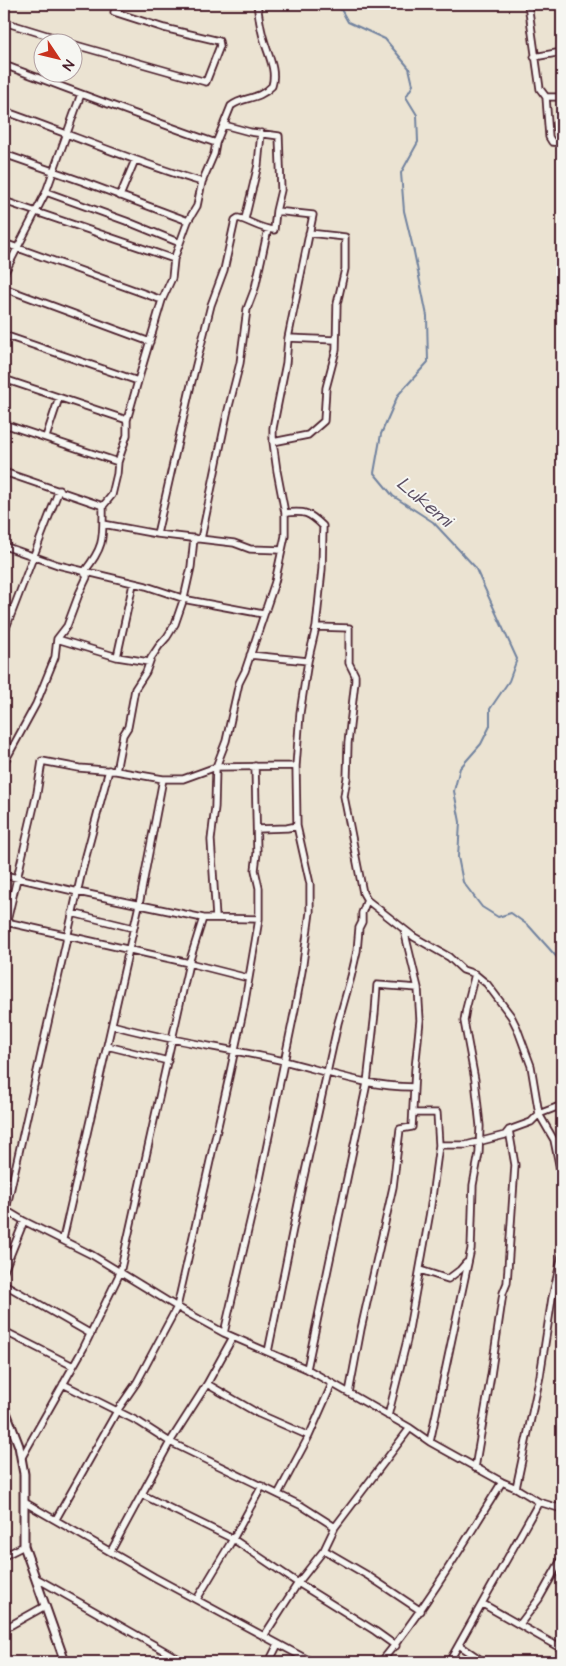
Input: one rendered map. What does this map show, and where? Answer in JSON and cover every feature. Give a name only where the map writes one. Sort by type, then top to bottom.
[{"type":"street","points":[[84,572],[98,555],[103,539],[102,506],[112,496],[118,462],[127,435],[127,420],[138,381],[162,300],[172,278],[174,259],[188,221],[197,206],[202,182],[214,154],[216,143],[231,106],[235,102],[261,95],[268,91],[274,82],[272,65],[264,39],[257,4]]},
{"type":"street","points":[[530,4],[534,57],[540,89],[546,98],[549,136],[552,142],[562,143]]},
{"type":"street","points":[[82,47],[206,82],[220,46],[219,42],[164,28],[114,12]]},
{"type":"street","points":[[4,22],[36,32]]},
{"type":"street","points":[[534,57],[562,52]]},
{"type":"street","points":[[4,65],[149,120],[216,143]]},
{"type":"street","points":[[4,274],[46,192],[81,94]]},
{"type":"street","points":[[546,98],[562,97]]},
{"type":"street","points":[[4,111],[68,133],[136,160],[202,182]]},
{"type":"street","points":[[157,534],[190,389],[212,305],[224,270],[235,220],[238,218],[244,219],[251,224],[274,230],[281,190],[279,136],[224,125]]},
{"type":"street","points":[[244,219],[258,165],[261,133]]},
{"type":"street","points":[[4,154],[188,221]]},
{"type":"street","points":[[120,196],[136,160]]},
{"type":"street","points":[[46,192],[180,243]]},
{"type":"street","points":[[4,201],[174,259]]},
{"type":"street","points":[[216,918],[211,840],[215,807],[216,767],[226,741],[239,683],[245,671],[274,582],[285,536],[285,513],[273,442],[273,428],[286,363],[288,338],[313,216],[276,210]]},
{"type":"street","points":[[201,539],[227,414],[240,363],[247,310],[255,288],[268,229]]},
{"type":"street","points":[[273,442],[308,435],[324,421],[326,388],[334,357],[337,304],[344,269],[345,237],[309,233]]},
{"type":"street","points":[[4,243],[162,300]]},
{"type":"street","points":[[4,288],[150,342]]},
{"type":"street","points":[[4,335],[138,381]]},
{"type":"street","points":[[288,338],[335,340]]},
{"type":"street","points":[[4,379],[127,420]]},
{"type":"street","points":[[46,437],[59,398]]},
{"type":"street","points":[[4,424],[118,462]]},
{"type":"street","points":[[4,473],[102,506]]},
{"type":"street","points":[[4,633],[59,490]]},
{"type":"street","points":[[224,1333],[258,1188],[284,1061],[302,971],[310,912],[310,884],[297,826],[296,766],[300,713],[308,661],[316,627],[322,569],[323,526],[313,516],[303,512],[285,513]]},
{"type":"street","points":[[103,524],[157,534],[234,543],[250,548],[282,550]]},
{"type":"street","points":[[194,538],[191,567],[184,598],[175,624],[149,662],[146,672],[134,689],[128,726],[123,735],[112,771],[72,913],[5,1210],[63,1239],[224,1333],[307,1369],[475,1468],[516,1488],[539,1502],[561,1508],[562,1497]]},
{"type":"street","points":[[4,546],[84,572],[146,586],[184,598],[263,614]]},
{"type":"street","points":[[4,763],[6,754],[36,704],[55,657],[58,639],[67,626],[79,594],[88,577],[84,572]]},
{"type":"street","points":[[117,657],[133,584]]},
{"type":"street","points":[[316,627],[349,628],[349,663],[355,675],[355,681],[348,743],[348,778],[344,796],[355,856],[361,875],[363,894],[367,900],[404,930],[449,957],[463,970],[475,974],[487,984],[511,1016],[531,1066],[539,1114],[554,1140],[560,1169],[562,1198]]},
{"type":"street","points":[[58,639],[117,657],[149,662]]},
{"type":"street","points":[[250,655],[308,661]]},
{"type":"street","points":[[4,934],[42,761],[163,779],[183,779],[216,767],[296,766]]},
{"type":"street","points":[[56,1519],[117,1411],[137,1382],[177,1307],[244,1007],[259,919],[259,888],[255,870],[257,829],[255,766]]},
{"type":"street","points":[[63,1239],[139,905],[163,779]]},
{"type":"street","points":[[257,829],[297,826]]},
{"type":"street","points":[[4,875],[203,918],[259,919]]},
{"type":"street","points":[[268,1352],[338,1023],[357,950],[362,913],[367,900]]},
{"type":"street","points":[[72,913],[133,928]]},
{"type":"street","points":[[22,1457],[91,1334],[120,1273],[189,963],[203,918]]},
{"type":"street","points":[[6,922],[248,978]]},
{"type":"street","points":[[349,1393],[361,1329],[394,1187],[400,1129],[412,1127],[413,1087],[420,1020],[418,988],[404,930]]},
{"type":"street","points":[[430,1442],[470,1249],[473,1185],[480,1141],[480,1126],[475,1080],[464,1020],[475,974]]},
{"type":"street","points":[[307,1369],[367,1083],[377,985],[418,988]]},
{"type":"street","points":[[112,1025],[145,1034],[284,1061],[327,1074],[367,1083],[390,1087],[413,1087]]},
{"type":"street","points":[[107,1046],[168,1061]]},
{"type":"street","points":[[439,1145],[466,1145],[505,1135],[509,1130],[532,1122],[539,1114],[562,1105]]},
{"type":"street","points":[[388,1416],[407,1340],[439,1145],[437,1114],[413,1113]]},
{"type":"street","points":[[475,1468],[491,1375],[502,1293],[507,1282],[515,1165],[509,1130]]},
{"type":"street","points":[[4,1271],[24,1221]]},
{"type":"street","points":[[516,1488],[540,1376],[552,1298],[562,1255]]},
{"type":"street","points":[[420,1270],[448,1279],[467,1262]]},
{"type":"street","points":[[4,1284],[91,1334]]},
{"type":"street","points":[[4,1331],[73,1366]]},
{"type":"street","points":[[111,1551],[170,1442],[233,1337]]},
{"type":"street","points":[[63,1384],[139,1422],[170,1442],[302,1506],[335,1527]]},
{"type":"street","points":[[206,1384],[259,1414],[309,1436]]},
{"type":"street","points":[[278,1494],[309,1436],[332,1384]]},
{"type":"street","points":[[4,1407],[22,1457],[24,1474],[24,1546],[65,1662]]},
{"type":"street","points":[[264,1636],[298,1584],[324,1550],[335,1527],[410,1428]]},
{"type":"street","points":[[385,1661],[421,1611],[502,1482]]},
{"type":"street","points":[[196,1599],[233,1539],[262,1486]]},
{"type":"street","points":[[143,1495],[233,1539],[298,1584],[396,1646]]},
{"type":"street","points":[[24,1502],[154,1577],[312,1662]]},
{"type":"street","points":[[449,1662],[539,1502]]},
{"type":"street","points":[[4,1556],[24,1546]]},
{"type":"street","points":[[324,1550],[421,1611]]},
{"type":"street","points":[[520,1624],[560,1568],[562,1558]]},
{"type":"street","points":[[36,1578],[184,1662]]},
{"type":"street","points":[[483,1604],[562,1648]]},
{"type":"street","points":[[4,1629],[45,1606]]},
{"type":"street","points":[[269,1662],[278,1644]]},
{"type":"street","points":[[459,1644],[484,1662]]},
{"type":"street","points":[[165,1662],[169,1654]]},
{"type":"waterway","name":"Lukemi","points":[[338,4],[348,22],[385,39],[409,68],[413,85],[406,97],[417,115],[418,142],[401,173],[404,211],[427,316],[428,362],[398,395],[381,434],[374,473],[393,496],[433,522],[475,567],[517,659],[509,681],[490,709],[490,726],[481,744],[460,768],[454,791],[460,822],[458,857],[463,882],[482,907],[498,917],[511,913],[529,926],[562,963]]}]
